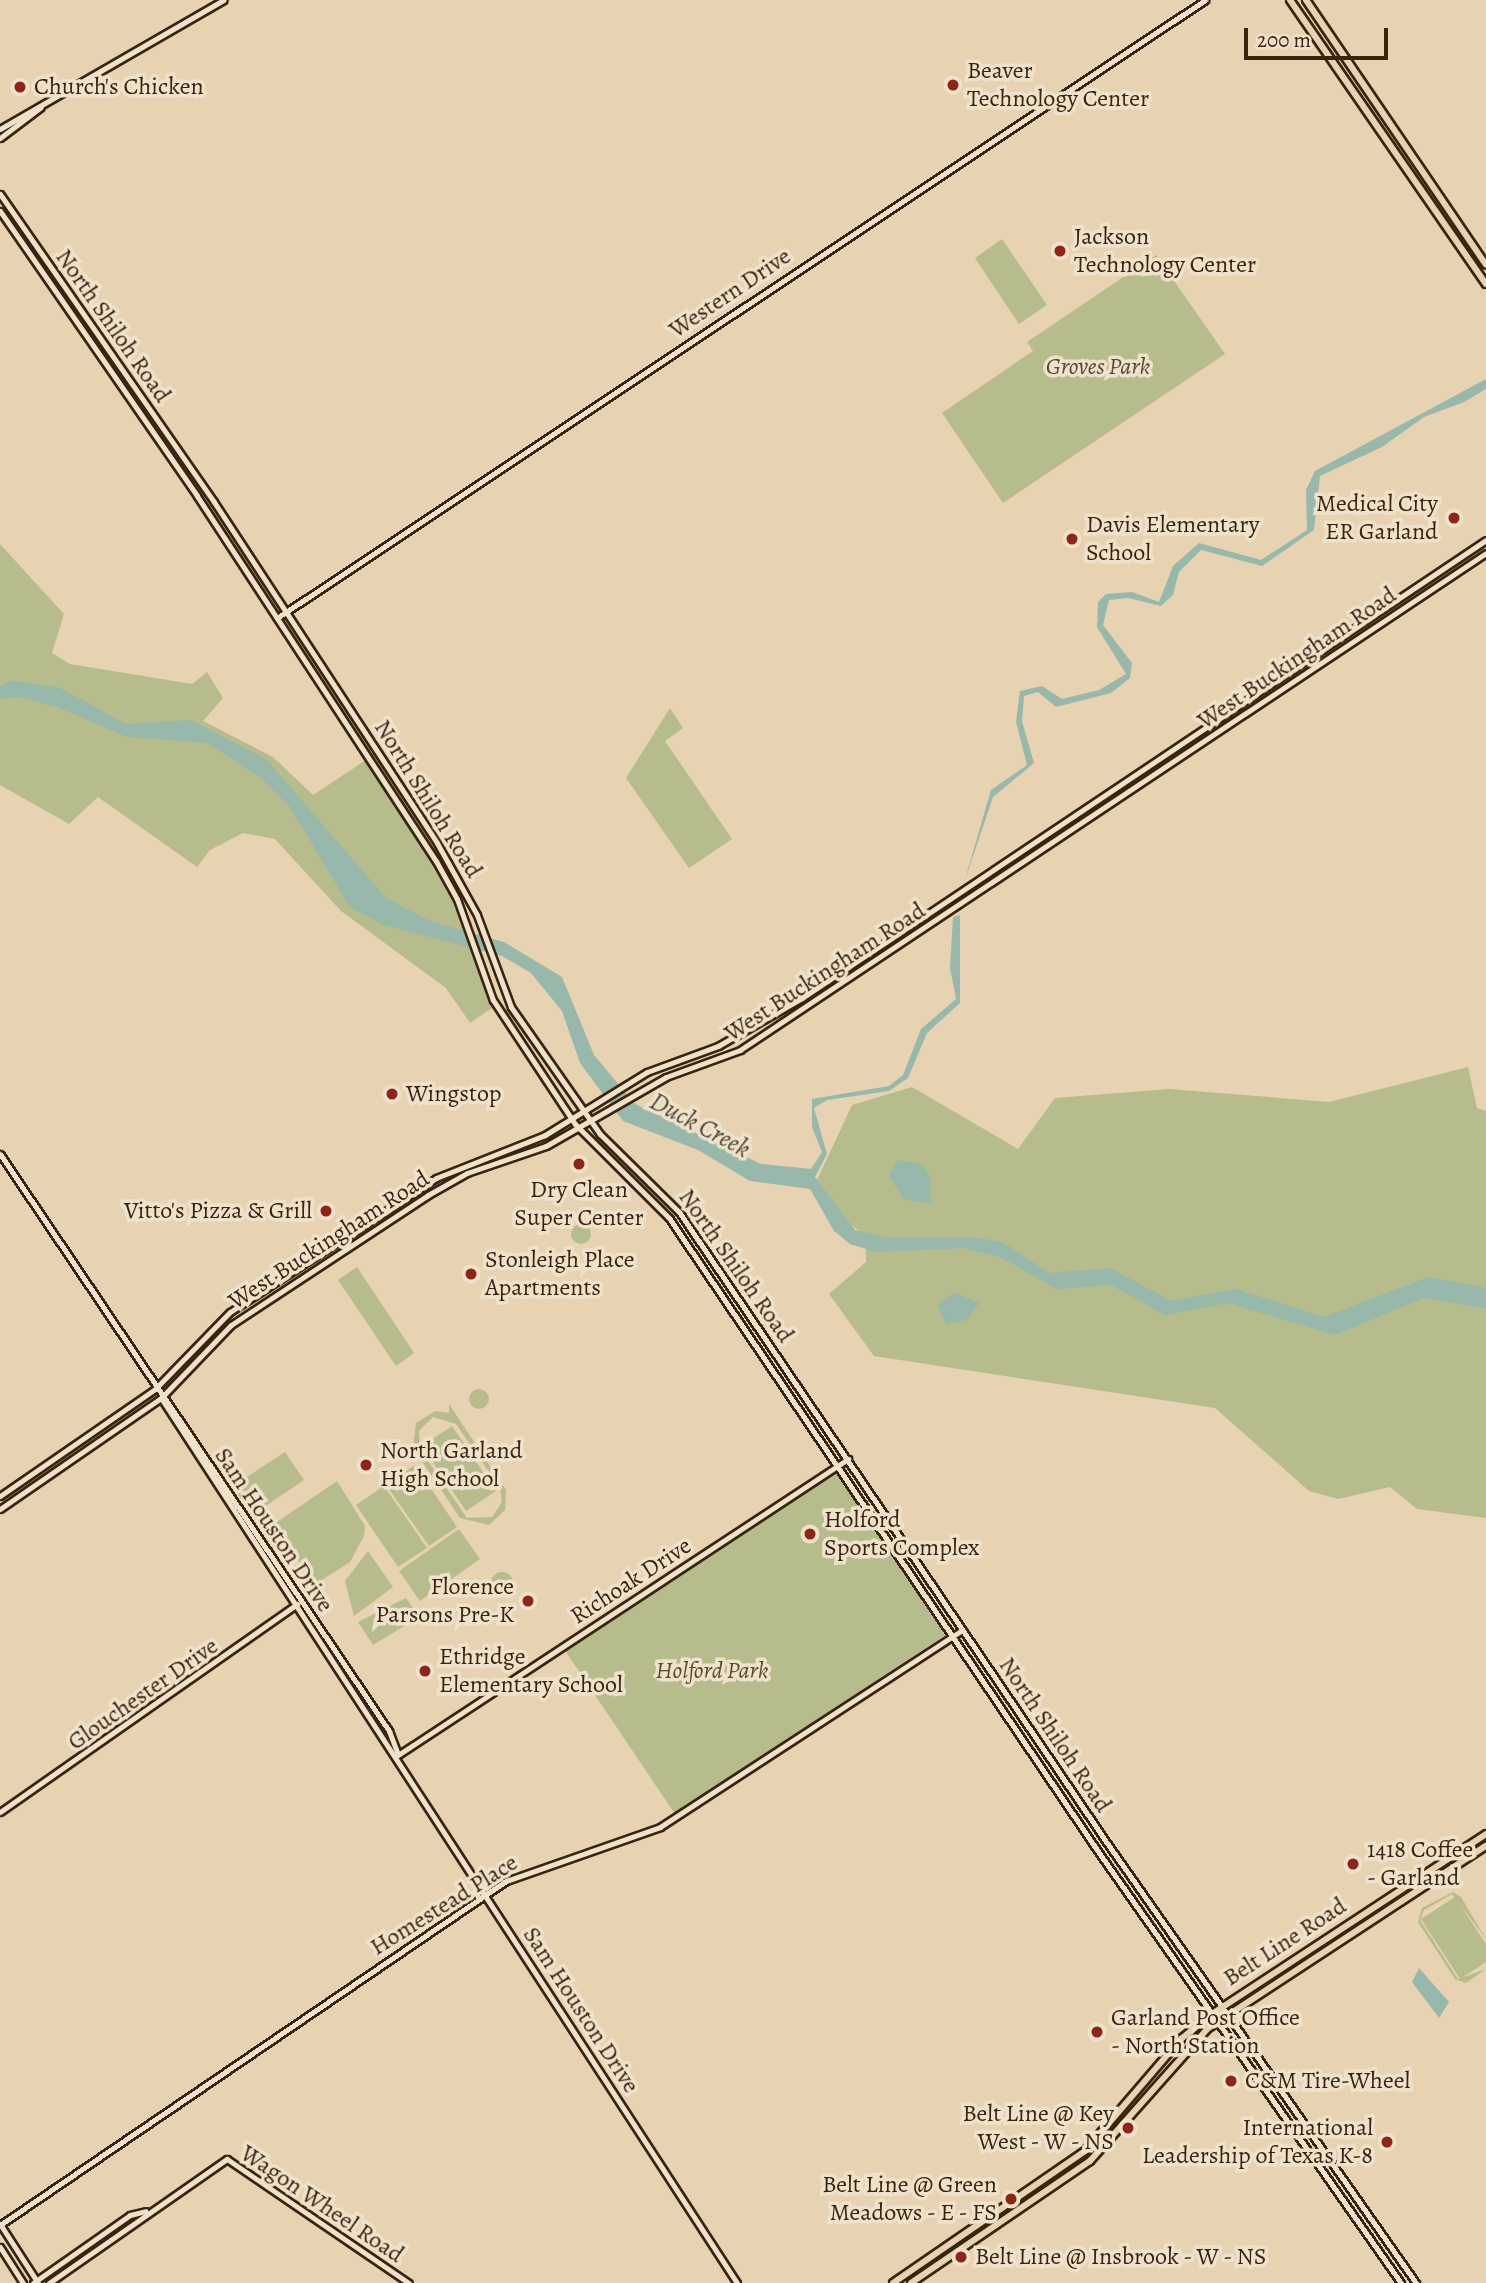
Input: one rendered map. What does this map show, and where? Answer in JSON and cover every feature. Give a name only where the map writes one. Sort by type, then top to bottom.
[{"type":"main road","points":[[0,129],[223,0]]},
{"type":"main road","name":"Western Drive","points":[[277,618],[1205,0]]},
{"type":"main road","points":[[1290,0],[1486,284]]},
{"type":"main road","points":[[1306,0],[1486,264]]},
{"type":"main road","points":[[0,138],[43,105]]},
{"type":"main road","name":"North Shiloh Road","points":[[0,194],[375,746],[477,915],[492,967],[511,1007],[590,1120],[679,1212],[962,1630],[1227,2015],[1416,2283]]},
{"type":"main road","name":"North Shiloh Road","points":[[0,211],[277,618],[436,861],[466,920],[481,972],[572,1120],[669,1218],[952,1637],[1401,2283]]},
{"type":"main road","name":"West Buckingham Road","points":[[0,1496],[155,1389],[197,1341],[245,1302],[400,1201],[446,1172],[572,1120],[667,1062],[718,1046],[802,998],[1486,540]]},
{"type":"main road","name":"West Buckingham Road","points":[[0,1509],[161,1398],[203,1349],[251,1311],[406,1209],[447,1183],[578,1128],[634,1093],[740,1050],[1486,553]]},
{"type":"main road","points":[[1387,606],[1393,615]]},
{"type":"main road","points":[[1340,637],[1346,646]]},
{"type":"main road","points":[[300,653],[310,647]]},
{"type":"main road","points":[[364,753],[375,746]]},
{"type":"main road","points":[[1002,864],[1011,870]]},
{"type":"main road","points":[[466,920],[477,915]]},
{"type":"main road","points":[[499,1152],[502,1162]]},
{"type":"main road","name":"Sam Houston Drive","points":[[0,1154],[398,1755],[484,1895],[737,2283]]},
{"type":"main road","points":[[400,1201],[406,1209]]},
{"type":"main road","points":[[245,1302],[251,1311]]},
{"type":"main road","points":[[197,1341],[203,1349]]},
{"type":"main road","name":"Richoak Drive","points":[[398,1755],[848,1458]]},
{"type":"main road","points":[[887,1541],[898,1535]]},
{"type":"main road","name":"Glouchester Drive","points":[[0,1812],[298,1603]]},
{"type":"main road","name":"Homestead Place","points":[[0,2224],[484,1895],[552,1861],[660,1827],[962,1630]]},
{"type":"main road","name":"Belt Line Road","points":[[893,2283],[1085,2151],[1181,2039],[1212,2014],[1486,1834]]},
{"type":"main road","name":"Belt Line Road","points":[[911,2283],[1090,2161],[1188,2045],[1217,2021],[1486,1846]]},
{"type":"main road","points":[[1455,1854],[1457,1865]]},
{"type":"main road","points":[[1334,1933],[1341,1940]]},
{"type":"main road","name":"Wagon Wheel Road","points":[[49,2283],[146,2211],[227,2159],[409,2283]]},
{"type":"main road","name":"Wagon Wheel Road","points":[[35,2282],[131,2215],[146,2211]]},
{"type":"main road","points":[[0,2224],[35,2282]]},
{"type":"main road","points":[[0,2247],[23,2283]]},
{"type":"green space","points":[[1002,239],[1047,305],[1019,324],[975,258]]},
{"type":"green space","name":"Groves Park","points":[[1156,255],[1225,354],[1003,503],[942,413],[1033,351],[1027,342]]},
{"type":"green space","points":[[0,544],[64,614],[52,653],[70,664],[192,684],[207,672],[223,698],[203,721],[273,757],[313,795],[366,760],[448,888],[492,1008],[470,1023],[446,988],[341,911],[275,839],[243,833],[210,850],[197,867],[98,797],[69,824],[0,785]]},
{"type":"green space","points":[[670,708],[683,728],[665,741],[732,839],[689,868],[626,778]]},
{"type":"green space","points":[[1468,1067],[1477,1108],[1486,1111],[1486,1518],[1417,1509],[1390,1487],[1338,1499],[1309,1491],[1215,1408],[874,1356],[829,1294],[866,1262],[866,1237],[832,1209],[817,1180],[852,1105],[912,1087],[1018,1149],[1055,1098],[1169,1089],[1329,1102]]},
{"type":"green space","points":[[577,1224],[585,1224],[591,1234],[585,1244],[577,1244],[571,1238],[571,1230]]},
{"type":"green space","points":[[357,1267],[414,1353],[396,1366],[338,1280]]},
{"type":"green space","points":[[479,1389],[486,1392],[489,1399],[486,1406],[479,1409],[472,1406],[469,1399],[472,1392]]},
{"type":"green space","points":[[449,1404],[506,1490],[505,1510],[489,1525],[460,1518],[413,1448],[416,1423],[435,1411],[449,1413]],"holes":[[[433,1417],[456,1424],[500,1488],[502,1502],[492,1517],[467,1518],[420,1449],[419,1431]]]},
{"type":"green space","points":[[452,1426],[496,1491],[466,1511],[422,1446]]},
{"type":"green space","points":[[285,1452],[304,1480],[252,1515],[233,1486]]},
{"type":"green space","points":[[415,1465],[457,1527],[429,1546],[386,1485]]},
{"type":"green space","name":"Holford Park","points":[[836,1472],[945,1635],[675,1814],[564,1649]]},
{"type":"green space","points":[[337,1481],[365,1526],[364,1536],[350,1562],[314,1585],[274,1524]]},
{"type":"green space","points":[[384,1486],[427,1548],[398,1567],[356,1505]]},
{"type":"green space","points":[[459,1529],[480,1559],[420,1601],[399,1571]]},
{"type":"green space","points":[[368,1551],[393,1587],[354,1616],[345,1581]]},
{"type":"green space","points":[[502,1572],[510,1575],[513,1583],[510,1591],[502,1594],[494,1591],[491,1583],[494,1575]]},
{"type":"green space","points":[[406,1598],[419,1617],[373,1645],[358,1622]]},
{"type":"green space","points":[[1453,1892],[1461,1897],[1486,1939],[1452,1894],[1424,1910],[1420,1920],[1458,1979],[1486,1969],[1466,1983],[1455,1979],[1418,1922],[1422,1908]]},
{"type":"green space","points":[[1455,1897],[1486,1944],[1486,1962],[1460,1979],[1421,1919]]},
{"type":"shaded area","points":[[1486,379],[1486,389],[1464,402],[1424,417],[1382,447],[1320,476],[1314,530],[1262,566],[1201,550],[1179,572],[1173,595],[1161,606],[1128,598],[1109,600],[1103,625],[1132,663],[1130,678],[1111,693],[1056,707],[1038,692],[1024,696],[1022,721],[1034,763],[993,797],[964,883],[991,790],[1027,765],[1016,722],[1020,691],[1042,686],[1062,699],[1099,690],[1126,674],[1097,627],[1098,602],[1106,594],[1132,592],[1159,602],[1173,566],[1199,543],[1261,560],[1307,530],[1306,490],[1315,471]]},
{"type":"shaded area","points":[[13,681],[58,687],[126,724],[191,720],[266,759],[386,898],[430,921],[504,942],[562,977],[594,1055],[635,1104],[761,1164],[811,1169],[822,1152],[812,1127],[812,1099],[889,1086],[903,1075],[921,1029],[956,999],[950,968],[953,917],[960,915],[960,1003],[927,1033],[908,1078],[889,1091],[827,1100],[814,1108],[827,1154],[815,1177],[855,1230],[886,1237],[981,1238],[1004,1243],[1049,1273],[1110,1268],[1172,1301],[1236,1289],[1324,1317],[1429,1277],[1486,1288],[1486,1308],[1423,1298],[1335,1335],[1228,1303],[1165,1315],[1111,1285],[1057,1289],[1000,1257],[963,1248],[876,1252],[850,1244],[834,1231],[810,1189],[750,1181],[698,1150],[623,1121],[580,1063],[562,1011],[531,973],[502,956],[384,925],[350,907],[290,807],[260,777],[207,743],[127,737],[60,708],[19,697],[0,699],[0,686]]},
{"type":"shaded area","points":[[897,1160],[921,1164],[930,1176],[931,1203],[905,1200],[889,1177]]},
{"type":"shaded area","points":[[955,1293],[979,1303],[967,1320],[946,1324],[937,1305]]},
{"type":"shaded area","points":[[1419,1968],[1449,2002],[1439,2018],[1412,1982]]},
{"type":"place","name":"Beaver Technology Center","points":[[953,85]]},
{"type":"place","name":"Church's Chicken","points":[[20,87]]},
{"type":"place","name":"Jackson Technology Center","points":[[1060,251]]},
{"type":"place","name":"Medical City ER Garland","points":[[1454,518]]},
{"type":"place","name":"Davis Elementary School","points":[[1072,539]]},
{"type":"place","name":"Wingstop","points":[[392,1094]]},
{"type":"place","name":"Dry Clean Super Center","points":[[579,1164]]},
{"type":"place","name":"Vitto's Pizza & Grill","points":[[326,1211]]},
{"type":"place","name":"Stonleigh Place Apartments","points":[[471,1274]]},
{"type":"place","name":"North Garland High School","points":[[366,1465]]},
{"type":"place","name":"Holford Sports Complex","points":[[810,1534]]},
{"type":"place","name":"Florence Parsons Pre-K","points":[[528,1601]]},
{"type":"place","name":"Ethridge Elementary School","points":[[425,1671]]},
{"type":"place","name":"1418 Coffee - Garland","points":[[1353,1864]]},
{"type":"place","name":"Garland Post Office - North Station","points":[[1097,2032]]},
{"type":"place","name":"C&M Tire-Wheel","points":[[1231,2081]]},
{"type":"place","name":"Belt Line @ Key West - W - NS","points":[[1128,2128]]},
{"type":"place","name":"International Leadership of Texas K-8","points":[[1387,2142]]},
{"type":"place","name":"Belt Line @ Green Meadows - E - FS","points":[[1011,2199]]},
{"type":"place","name":"Belt Line @ Insbrook - W - NS","points":[[961,2257]]},
{"type":"water label","name":"Duck Creek","points":[[700,1125]]}]
